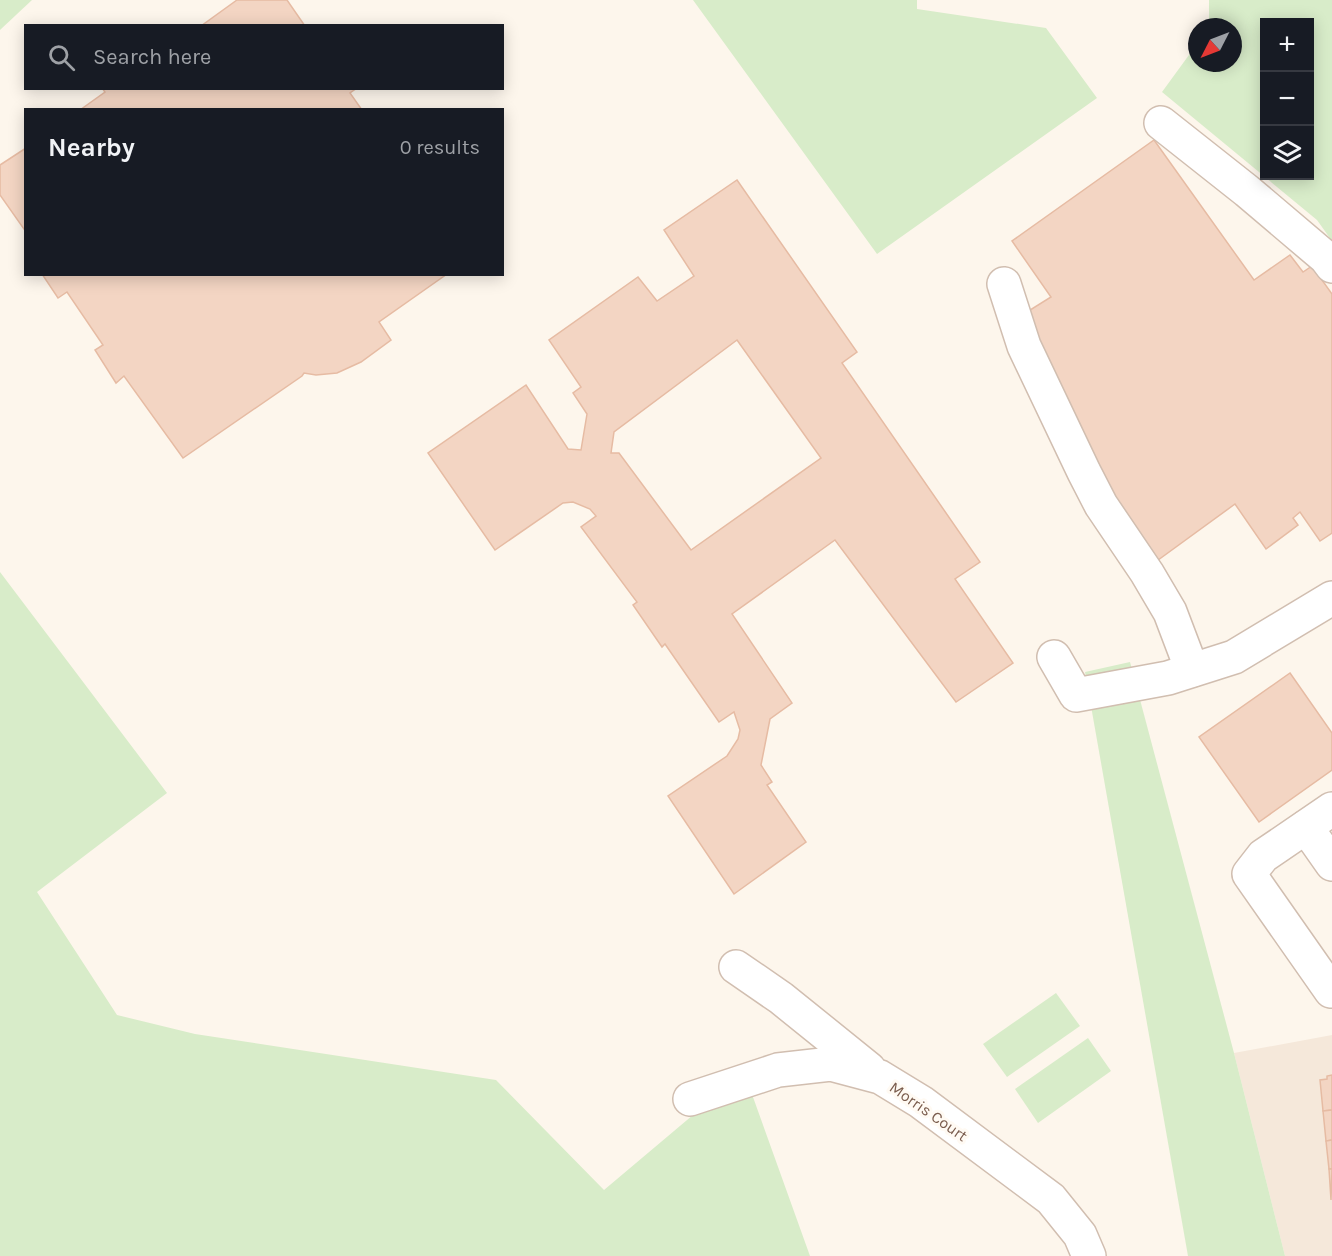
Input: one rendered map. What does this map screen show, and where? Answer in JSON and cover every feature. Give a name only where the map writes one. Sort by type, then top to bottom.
[{"type":"street","points":[[1161,123],[1247,191],[1326,258],[1332,266]]},
{"type":"street","points":[[1004,284],[1024,346],[1084,472],[1101,505],[1147,573],[1170,612],[1192,670]]},
{"type":"street","points":[[1054,657],[1076,695],[1168,678],[1234,657],[1329,607]]},
{"type":"street","points":[[1331,991],[1249,874],[1263,856],[1319,818],[1332,864]]},
{"type":"street","points":[[736,967],[781,998],[880,1077]]},
{"type":"street","name":"Morris Court","points":[[690,1099],[778,1070],[831,1064],[880,1077],[921,1102],[1051,1199],[1080,1234],[1089,1256]]},
{"type":"shaded area","points":[[1332,1035],[1332,1256],[1285,1256],[1234,1053]]},
{"type":"green space","points":[[0,0],[32,0],[0,30]]},
{"type":"green space","points":[[693,0],[917,0],[917,9],[1046,28],[1097,98],[877,254]]},
{"type":"green space","points":[[1209,0],[1332,0],[1332,241],[1317,220],[1269,180],[1314,180],[1314,18],[1260,18],[1260,173],[1162,92],[1188,56],[1188,72],[1242,72],[1242,18],[1209,18]]},
{"type":"green space","points":[[0,572],[167,793],[37,892],[117,1015],[195,1034],[496,1080],[604,1190],[744,1072],[810,1256],[0,1256]]},
{"type":"green space","points":[[1130,662],[1234,1053],[1285,1256],[1188,1256],[1085,672]]},
{"type":"green space","points":[[1056,993],[1080,1026],[1007,1077],[983,1044]]},
{"type":"green space","points":[[1088,1038],[1111,1071],[1038,1123],[1015,1089]]},
{"type":"building","points":[[237,0],[287,0],[304,24],[204,24]]},
{"type":"building","points":[[104,90],[354,90],[350,93],[361,108],[83,108],[105,92]]},
{"type":"building","points":[[1154,140],[1254,280],[1290,255],[1303,272],[1312,266],[1332,294],[1332,533],[1320,541],[1300,512],[1293,518],[1298,525],[1266,549],[1235,504],[1154,563],[1113,505],[1022,315],[1051,297],[1012,241]]},
{"type":"building","points":[[24,149],[24,229],[0,195],[0,165]]},
{"type":"building","points":[[737,180],[857,352],[842,363],[980,562],[955,579],[1013,663],[956,702],[835,540],[732,614],[792,703],[770,719],[761,765],[772,782],[767,785],[806,842],[734,894],[668,796],[727,756],[738,739],[740,730],[734,712],[719,722],[665,644],[662,647],[633,605],[637,602],[581,527],[596,516],[590,509],[573,502],[563,503],[495,550],[428,453],[526,385],[568,449],[581,450],[587,414],[573,393],[581,387],[549,340],[638,277],[657,301],[694,276],[664,230]],"holes":[[[737,340],[821,458],[691,550],[619,453],[611,453],[614,432]]]},
{"type":"building","points":[[43,276],[444,276],[379,322],[391,340],[361,362],[337,373],[316,375],[304,373],[183,458],[124,376],[116,383],[95,350],[103,345],[67,292],[58,298]]},
{"type":"building","points":[[1290,673],[1332,733],[1332,770],[1259,822],[1199,737]]},
{"type":"building","points":[[1332,1075],[1332,1110],[1323,1111],[1320,1080]]},
{"type":"building","points":[[1332,1110],[1332,1140],[1326,1141],[1323,1111]]},
{"type":"building","points":[[1332,1140],[1332,1169],[1329,1169],[1326,1141]]},
{"type":"building","points":[[1329,1169],[1332,1169],[1331,1200]]}]
